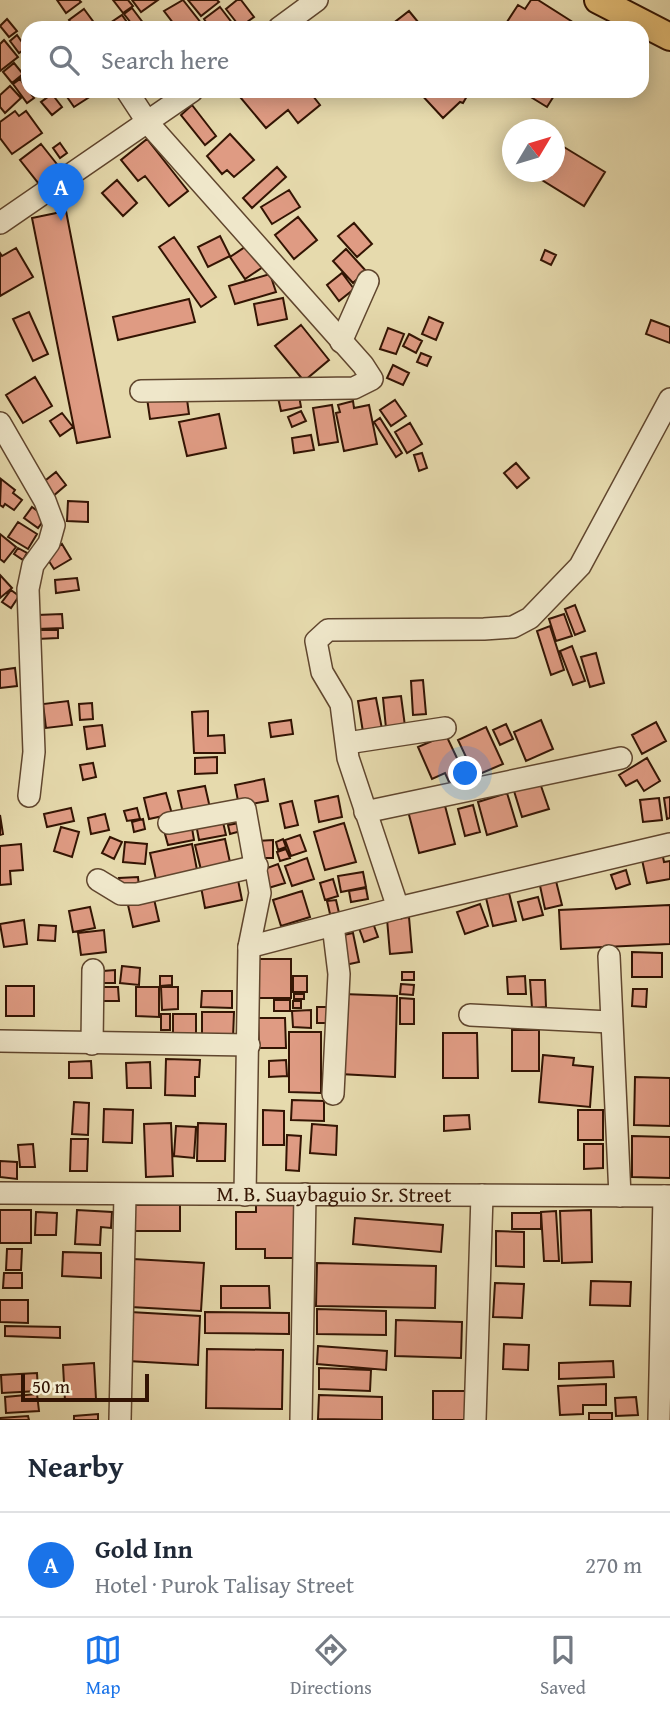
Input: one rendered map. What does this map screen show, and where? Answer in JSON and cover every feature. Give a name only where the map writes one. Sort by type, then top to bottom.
[{"type":"main road","points":[[598,0],[639,21]]},
{"type":"main road","points":[[649,26],[670,37]]},
{"type":"street","points":[[288,21],[317,0]]},
{"type":"street","points":[[132,98],[148,123],[370,374],[369,384],[354,388],[141,391]]},
{"type":"street","points":[[0,223],[182,98]]},
{"type":"street","points":[[341,342],[368,281]]},
{"type":"street","points":[[398,908],[348,758],[341,704],[321,672],[316,641],[328,630],[494,629],[513,627],[530,618],[580,566],[670,399]]},
{"type":"street","points":[[0,423],[45,501],[54,525],[49,543],[33,565],[28,589],[34,752],[29,796]]},
{"type":"street","points":[[347,743],[445,728]]},
{"type":"street","points":[[365,812],[621,758]]},
{"type":"street","points":[[169,823],[245,808],[257,866],[260,892],[249,947],[245,1195]]},
{"type":"street","points":[[249,947],[398,908],[670,844]]},
{"type":"street","points":[[98,880],[121,894],[137,894],[257,866]]},
{"type":"street","points":[[333,925],[339,974],[333,1094]]},
{"type":"street","points":[[609,956],[620,1196]]},
{"type":"street","points":[[92,1044],[93,971]]},
{"type":"street","points":[[470,1015],[610,1022]]},
{"type":"street","points":[[0,1041],[249,1045]]},
{"type":"street","name":"M. B. Suaybaguio Sr. Street","points":[[0,1193],[667,1196]]},
{"type":"street","points":[[301,1420],[305,1194]]},
{"type":"street","points":[[120,1420],[125,1195]]},
{"type":"street","points":[[475,1420],[482,1195]]},
{"type":"street","points":[[659,1420],[667,1196]]},
{"type":"building","points":[[57,0],[79,0],[81,2],[66,13]]},
{"type":"building","points":[[113,0],[128,0],[133,6],[123,13]]},
{"type":"building","points":[[132,0],[158,0],[141,12]]},
{"type":"building","points":[[183,0],[200,21],[172,21],[164,11]]},
{"type":"building","points":[[188,0],[217,0],[219,2],[201,16]]},
{"type":"building","points":[[241,0],[254,17],[248,21],[235,21],[226,9]]},
{"type":"building","points":[[531,0],[538,0],[571,21],[508,21],[518,5],[525,9]]},
{"type":"building","points":[[220,7],[231,21],[205,21],[204,19]]},
{"type":"building","points":[[132,8],[142,21],[130,21],[124,14]]},
{"type":"building","points":[[84,9],[93,21],[70,21]]},
{"type":"building","points":[[409,11],[417,21],[396,21]]},
{"type":"building","points":[[122,15],[126,21],[113,21]]},
{"type":"building","points":[[7,19],[17,31],[9,37],[0,26]]},
{"type":"building","points":[[17,35],[21,41],[21,52],[19,53],[10,41]]},
{"type":"building","points":[[4,40],[18,57],[0,71],[0,44]]},
{"type":"building","points":[[14,63],[21,76],[12,83],[3,72]]},
{"type":"building","points":[[20,79],[21,95],[13,84]]},
{"type":"building","points":[[10,86],[21,98],[5,113],[0,107],[0,95]]},
{"type":"building","points":[[46,98],[55,98],[62,107],[52,115],[41,102]]},
{"type":"building","points":[[68,98],[88,98],[74,107]]},
{"type":"building","points":[[241,98],[314,98],[320,105],[298,123],[288,110],[266,128]]},
{"type":"building","points":[[424,98],[466,98],[463,103],[460,102],[443,118]]},
{"type":"building","points":[[532,98],[553,98],[547,107]]},
{"type":"building","points":[[192,105],[216,136],[205,145],[181,115]]},
{"type":"building","points":[[15,111],[19,116],[26,111],[42,133],[12,154],[0,138],[0,122]]},
{"type":"building","points":[[230,134],[254,160],[234,177],[227,170],[222,174],[207,156]]},
{"type":"building","points":[[147,139],[188,191],[169,206],[145,176],[138,181],[121,160]]},
{"type":"building","points":[[60,143],[67,153],[60,158],[53,148]]},
{"type":"building","points":[[41,144],[60,168],[39,184],[20,160]]},
{"type":"building","points":[[565,148],[605,172],[584,206],[545,182],[565,182]]},
{"type":"building","points":[[277,167],[286,177],[252,208],[243,198]]},
{"type":"building","points":[[117,180],[137,203],[123,216],[102,193]]},
{"type":"building","points":[[289,190],[300,207],[272,224],[261,207]]},
{"type":"building","points":[[66,211],[110,437],[77,443],[32,218]]},
{"type":"building","points":[[298,217],[317,240],[294,259],[275,235]]},
{"type":"building","points":[[354,223],[372,244],[357,257],[338,236]]},
{"type":"building","points":[[220,236],[230,256],[208,267],[198,247]]},
{"type":"building","points":[[174,237],[216,297],[201,307],[159,247]]},
{"type":"building","points":[[248,245],[263,267],[245,279],[230,257]]},
{"type":"building","points":[[16,248],[33,277],[0,296],[0,253],[2,256]]},
{"type":"building","points":[[346,249],[366,271],[353,283],[333,261]]},
{"type":"building","points":[[545,250],[556,255],[551,265],[541,260]]},
{"type":"building","points":[[342,273],[354,289],[339,301],[327,285]]},
{"type":"building","points":[[270,274],[276,292],[235,304],[229,286]]},
{"type":"building","points":[[283,298],[287,319],[258,325],[254,304]]},
{"type":"building","points":[[189,299],[195,322],[118,340],[113,317]]},
{"type":"building","points":[[29,312],[48,354],[33,361],[13,319]]},
{"type":"building","points":[[429,317],[443,323],[436,340],[422,334]]},
{"type":"building","points":[[651,320],[670,327],[670,343],[646,334]]},
{"type":"building","points":[[301,325],[329,360],[304,381],[275,346]]},
{"type":"building","points":[[388,328],[404,334],[396,354],[380,349]]},
{"type":"building","points":[[409,334],[422,341],[416,353],[403,346]]},
{"type":"building","points":[[421,353],[431,357],[427,366],[417,362]]},
{"type":"building","points":[[393,365],[409,373],[403,385],[387,378]]},
{"type":"building","points":[[35,377],[52,406],[23,423],[6,395]]},
{"type":"building","points":[[298,390],[301,407],[281,411],[277,393]]},
{"type":"building","points":[[186,392],[189,414],[150,419],[147,398]]},
{"type":"building","points":[[395,400],[406,416],[391,426],[380,410]]},
{"type":"building","points":[[353,401],[354,408],[369,405],[377,444],[344,451],[336,413],[340,412],[338,405]]},
{"type":"building","points":[[332,405],[338,442],[319,445],[313,408]]},
{"type":"building","points":[[301,411],[306,421],[292,427],[288,417]]},
{"type":"building","points":[[62,413],[73,427],[60,436],[50,421]]},
{"type":"building","points":[[219,414],[226,448],[187,456],[179,422]]},
{"type":"building","points":[[380,418],[402,453],[396,457],[374,422]]},
{"type":"building","points":[[410,423],[422,444],[407,453],[395,432]]},
{"type":"building","points":[[311,435],[314,450],[294,453],[292,438]]},
{"type":"building","points":[[422,453],[427,468],[419,471],[414,455]]},
{"type":"building","points":[[516,463],[529,478],[517,488],[504,473]]},
{"type":"building","points":[[56,472],[66,485],[52,497],[41,484]]},
{"type":"building","points":[[1,479],[15,490],[13,493],[22,500],[14,510],[5,504],[3,507],[0,505]]},
{"type":"building","points":[[68,501],[88,502],[88,522],[67,521]]},
{"type":"building","points":[[32,507],[46,517],[38,528],[24,518]]},
{"type":"building","points":[[18,522],[37,534],[28,549],[8,537]]},
{"type":"building","points":[[0,534],[16,547],[4,562],[0,559]]},
{"type":"building","points":[[62,544],[71,559],[54,569],[45,555]]},
{"type":"building","points":[[18,548],[27,553],[23,560],[14,554]]},
{"type":"building","points":[[0,575],[12,588],[0,598]]},
{"type":"building","points":[[77,578],[79,590],[56,593],[55,580]]},
{"type":"building","points":[[11,590],[19,596],[11,608],[2,602]]},
{"type":"building","points":[[575,605],[585,631],[575,635],[565,609]]},
{"type":"building","points":[[62,614],[63,628],[37,629],[37,615]]},
{"type":"building","points":[[564,614],[572,636],[556,641],[549,619]]},
{"type":"building","points":[[550,626],[564,670],[551,675],[537,631]]},
{"type":"building","points":[[36,630],[58,630],[58,638],[37,639]]},
{"type":"building","points":[[572,646],[585,681],[573,685],[560,651]]},
{"type":"building","points":[[596,653],[604,683],[590,687],[581,657]]},
{"type":"building","points":[[15,668],[17,686],[0,688],[0,670]]},
{"type":"building","points":[[423,680],[426,714],[413,715],[411,681]]},
{"type":"building","points":[[401,696],[405,726],[386,728],[383,698]]},
{"type":"building","points":[[376,698],[382,729],[363,732],[358,701]]},
{"type":"building","points":[[68,701],[72,725],[46,728],[43,704]]},
{"type":"building","points":[[92,703],[93,719],[80,720],[79,704]]},
{"type":"building","points":[[208,711],[208,736],[224,735],[225,753],[194,753],[192,712]]},
{"type":"building","points":[[291,720],[293,734],[271,737],[269,723]]},
{"type":"building","points":[[541,720],[553,749],[526,761],[514,732]]},
{"type":"building","points":[[656,722],[666,741],[642,754],[632,735]]},
{"type":"building","points":[[506,724],[513,739],[500,745],[493,730]]},
{"type":"building","points":[[102,725],[105,746],[87,749],[84,727]]},
{"type":"building","points":[[486,727],[503,764],[475,776],[458,740]]},
{"type":"building","points":[[446,735],[465,775],[449,782],[445,773],[432,779],[418,747]]},
{"type":"building","points":[[217,757],[217,773],[195,774],[195,758]]},
{"type":"building","points":[[647,758],[660,781],[644,791],[637,780],[626,786],[619,775]]},
{"type":"building","points":[[93,763],[96,777],[83,780],[80,765]]},
{"type":"building","points":[[264,779],[268,801],[239,806],[235,785]]},
{"type":"building","points":[[540,783],[549,809],[522,817],[514,791]]},
{"type":"building","points":[[205,786],[210,808],[183,813],[178,791]]},
{"type":"building","points":[[166,793],[172,814],[149,819],[144,798]]},
{"type":"building","points":[[507,793],[517,826],[487,835],[478,802]]},
{"type":"building","points":[[338,796],[342,817],[319,822],[315,801]]},
{"type":"building","points":[[670,797],[670,818],[667,819],[664,798]]},
{"type":"building","points":[[659,798],[662,820],[643,822],[640,800]]},
{"type":"building","points":[[292,801],[298,825],[285,828],[280,804]]},
{"type":"building","points":[[444,802],[455,844],[419,853],[408,811]]},
{"type":"building","points":[[473,805],[480,832],[465,836],[458,809]]},
{"type":"building","points":[[71,808],[74,821],[47,827],[44,814]]},
{"type":"building","points":[[137,808],[140,819],[127,821],[124,811]]},
{"type":"building","points":[[105,814],[109,830],[91,834],[88,818]]},
{"type":"building","points":[[222,818],[226,835],[199,840],[196,824]]},
{"type":"building","points":[[143,819],[145,829],[134,832],[132,822]]},
{"type":"building","points":[[239,823],[241,831],[230,834],[228,825]]},
{"type":"building","points":[[344,823],[356,862],[325,870],[314,832]]},
{"type":"building","points":[[61,827],[79,832],[72,857],[54,851]]},
{"type":"building","points":[[192,828],[194,840],[168,845],[165,834]]},
{"type":"building","points":[[300,835],[306,851],[291,856],[285,840]]},
{"type":"building","points":[[110,837],[122,842],[114,859],[102,853]]},
{"type":"building","points":[[225,839],[231,867],[202,874],[195,845]]},
{"type":"building","points":[[283,839],[286,847],[278,850],[276,842]]},
{"type":"building","points":[[273,840],[273,858],[257,858],[257,841]]},
{"type":"building","points":[[125,842],[147,844],[145,864],[123,862]]},
{"type":"building","points":[[21,844],[23,870],[10,871],[11,884],[0,885],[0,846]]},
{"type":"building","points":[[192,844],[198,875],[157,884],[150,853]]},
{"type":"building","points":[[286,849],[290,858],[280,861],[277,852]]},
{"type":"building","points":[[662,852],[664,862],[670,861],[670,879],[647,883],[641,855]]},
{"type":"building","points":[[307,858],[314,879],[292,886],[285,866]]},
{"type":"building","points":[[278,864],[285,883],[265,889],[259,871]]},
{"type":"building","points":[[626,870],[630,884],[616,889],[611,875]]},
{"type":"building","points":[[363,872],[366,887],[341,892],[338,876]]},
{"type":"building","points":[[138,877],[139,887],[120,888],[119,878]]},
{"type":"building","points":[[555,877],[562,905],[545,909],[539,881]]},
{"type":"building","points":[[333,879],[338,896],[325,900],[320,883]]},
{"type":"building","points":[[238,880],[242,900],[205,908],[201,887]]},
{"type":"building","points":[[366,888],[368,899],[351,902],[349,891]]},
{"type":"building","points":[[302,891],[310,917],[281,926],[273,900]]},
{"type":"building","points":[[509,893],[516,921],[493,926],[486,898]]},
{"type":"building","points":[[538,897],[543,915],[523,920],[518,902]]},
{"type":"building","points":[[154,899],[159,921],[133,927],[128,905]]},
{"type":"building","points":[[336,900],[339,913],[330,914],[327,901]]},
{"type":"building","points":[[480,904],[488,926],[465,934],[457,912]]},
{"type":"building","points":[[670,905],[670,944],[561,949],[559,910]]},
{"type":"building","points":[[90,907],[95,928],[73,932],[69,911]]},
{"type":"building","points":[[409,917],[412,952],[390,954],[387,919]]},
{"type":"building","points":[[24,920],[27,944],[4,947],[0,924]]},
{"type":"building","points":[[373,923],[378,937],[364,942],[359,928]]},
{"type":"building","points":[[39,925],[56,926],[55,941],[38,940]]},
{"type":"building","points":[[104,930],[106,952],[81,955],[78,933]]},
{"type":"building","points":[[353,933],[359,962],[345,965],[339,936]]},
{"type":"building","points":[[632,952],[662,953],[662,977],[632,977]]},
{"type":"building","points":[[256,959],[291,959],[291,998],[257,998]]},
{"type":"building","points":[[122,966],[140,968],[139,985],[120,983]]},
{"type":"building","points":[[115,970],[115,983],[103,983],[103,971]]},
{"type":"building","points":[[402,972],[414,972],[414,980],[402,980]]},
{"type":"building","points":[[160,976],[172,976],[172,985],[160,986]]},
{"type":"building","points":[[293,976],[307,976],[307,992],[293,992]]},
{"type":"building","points":[[525,976],[526,994],[508,994],[507,977]]},
{"type":"building","points":[[530,980],[545,980],[546,1007],[532,1008]]},
{"type":"building","points":[[401,984],[414,985],[413,995],[400,994]]},
{"type":"building","points":[[6,986],[34,986],[34,1016],[6,1016]]},
{"type":"building","points":[[100,987],[118,987],[119,1001],[101,1001]]},
{"type":"building","points":[[136,987],[159,987],[159,1017],[136,1016]]},
{"type":"building","points":[[161,987],[178,987],[178,1009],[162,1010]]},
{"type":"building","points":[[633,989],[647,989],[646,1007],[632,1006]]},
{"type":"building","points":[[202,991],[232,991],[232,1008],[201,1007]]},
{"type":"building","points":[[294,994],[304,994],[304,999],[294,999]]},
{"type":"building","points":[[343,994],[397,996],[395,1077],[340,1074]]},
{"type":"building","points":[[400,998],[414,999],[414,1024],[400,1024]]},
{"type":"building","points":[[274,1000],[290,1000],[290,1011],[274,1011]]},
{"type":"building","points":[[293,1001],[301,1001],[301,1008],[293,1008]]},
{"type":"building","points":[[317,1007],[330,1007],[330,1023],[317,1023]]},
{"type":"building","points":[[311,1010],[311,1028],[293,1027],[292,1011]]},
{"type":"building","points":[[202,1012],[234,1012],[233,1038],[202,1037]]},
{"type":"building","points":[[161,1014],[170,1014],[170,1030],[161,1030]]},
{"type":"building","points":[[173,1014],[196,1014],[196,1035],[173,1034]]},
{"type":"building","points":[[258,1018],[285,1018],[286,1048],[259,1048]]},
{"type":"building","points":[[512,1030],[539,1030],[539,1071],[512,1071]]},
{"type":"building","points":[[289,1032],[321,1032],[321,1093],[289,1092]]},
{"type":"building","points":[[443,1033],[477,1033],[478,1078],[443,1078]]},
{"type":"building","points":[[543,1055],[574,1058],[573,1065],[593,1067],[590,1107],[539,1102]]},
{"type":"building","points":[[166,1059],[200,1060],[199,1077],[195,1077],[195,1096],[165,1095]]},
{"type":"building","points":[[286,1060],[287,1076],[269,1077],[269,1061]]},
{"type":"building","points":[[91,1061],[92,1078],[69,1078],[69,1062]]},
{"type":"building","points":[[150,1062],[151,1088],[127,1088],[126,1063]]},
{"type":"building","points":[[635,1077],[670,1078],[670,1126],[634,1125]]},
{"type":"building","points":[[292,1100],[324,1101],[324,1121],[291,1120]]},
{"type":"building","points":[[74,1102],[89,1103],[88,1135],[72,1134]]},
{"type":"building","points":[[104,1109],[133,1110],[132,1143],[103,1142]]},
{"type":"building","points":[[263,1110],[284,1111],[284,1145],[263,1145]]},
{"type":"building","points":[[578,1110],[603,1110],[603,1140],[578,1140]]},
{"type":"building","points":[[469,1115],[470,1129],[444,1131],[444,1116]]},
{"type":"building","points":[[171,1123],[173,1176],[146,1177],[144,1124]]},
{"type":"building","points":[[198,1123],[226,1124],[225,1161],[197,1161]]},
{"type":"building","points":[[312,1124],[337,1126],[336,1155],[310,1153]]},
{"type":"building","points":[[176,1126],[196,1127],[194,1158],[174,1156]]},
{"type":"building","points":[[287,1135],[301,1136],[299,1171],[286,1170]]},
{"type":"building","points":[[632,1136],[670,1137],[670,1178],[632,1177]]},
{"type":"building","points":[[71,1139],[88,1139],[87,1171],[70,1171]]},
{"type":"building","points":[[33,1144],[35,1167],[20,1167],[18,1145]]},
{"type":"building","points":[[584,1144],[603,1144],[603,1168],[584,1169]]},
{"type":"building","points":[[0,1161],[17,1162],[17,1179],[0,1177]]},
{"type":"building","points":[[256,1202],[294,1202],[294,1258],[265,1258],[265,1249],[236,1249],[236,1212],[256,1212]]},
{"type":"building","points":[[135,1205],[180,1205],[180,1231],[135,1231]]},
{"type":"building","points":[[0,1210],[31,1210],[31,1243],[0,1243]]},
{"type":"building","points":[[77,1210],[112,1212],[111,1228],[101,1227],[100,1245],[75,1244]]},
{"type":"building","points":[[591,1210],[592,1262],[562,1263],[560,1211]]},
{"type":"building","points":[[556,1211],[559,1261],[544,1261],[541,1212]]},
{"type":"building","points":[[36,1212],[57,1213],[56,1235],[35,1235]]},
{"type":"building","points":[[512,1213],[541,1213],[541,1229],[512,1229]]},
{"type":"building","points":[[355,1218],[443,1225],[441,1252],[353,1244]]},
{"type":"building","points":[[496,1231],[524,1232],[524,1267],[496,1266]]},
{"type":"building","points":[[7,1249],[22,1249],[21,1270],[6,1270]]},
{"type":"building","points":[[63,1252],[101,1253],[101,1278],[62,1276]]},
{"type":"building","points":[[133,1259],[204,1263],[201,1311],[131,1307]]},
{"type":"building","points":[[317,1263],[436,1266],[435,1308],[316,1306]]},
{"type":"building","points":[[4,1273],[22,1273],[22,1288],[3,1288]]},
{"type":"building","points":[[591,1281],[631,1282],[630,1306],[590,1305]]},
{"type":"building","points":[[495,1283],[524,1284],[522,1318],[493,1317]]},
{"type":"building","points":[[221,1286],[269,1286],[270,1308],[221,1308]]},
{"type":"building","points":[[0,1300],[28,1300],[28,1323],[0,1322]]},
{"type":"building","points":[[317,1309],[386,1311],[386,1335],[317,1334]]},
{"type":"building","points":[[130,1312],[200,1316],[198,1365],[128,1361]]},
{"type":"building","points":[[205,1312],[289,1313],[289,1334],[205,1333]]},
{"type":"building","points":[[396,1320],[462,1322],[461,1358],[395,1356]]},
{"type":"building","points":[[5,1326],[60,1327],[60,1338],[5,1336]]},
{"type":"building","points":[[504,1344],[529,1345],[528,1370],[503,1369]]},
{"type":"building","points":[[318,1346],[387,1351],[386,1370],[317,1364]]},
{"type":"building","points":[[207,1349],[283,1350],[282,1409],[206,1408]]},
{"type":"building","points":[[613,1361],[614,1377],[559,1379],[559,1363]]},
{"type":"building","points":[[94,1363],[96,1399],[65,1401],[63,1365]]},
{"type":"building","points":[[319,1368],[371,1370],[370,1391],[319,1389]]},
{"type":"building","points":[[37,1373],[38,1391],[2,1393],[1,1375]]},
{"type":"building","points":[[606,1384],[606,1405],[583,1405],[583,1414],[560,1415],[558,1386]]},
{"type":"building","points":[[433,1391],[465,1391],[465,1420],[433,1420]]},
{"type":"building","points":[[37,1394],[39,1411],[6,1413],[5,1397]]},
{"type":"building","points":[[319,1395],[382,1397],[382,1420],[318,1419]]},
{"type":"building","points":[[636,1397],[638,1415],[616,1416],[615,1398]]},
{"type":"building","points":[[589,1413],[612,1413],[612,1420],[589,1420]]},
{"type":"building","points":[[98,1414],[98,1420],[74,1420],[74,1416]]},
{"type":"building","points":[[28,1416],[29,1420],[0,1420],[0,1418]]},
{"type":"place","name":"Gold Inn","points":[[61,221]]}]
